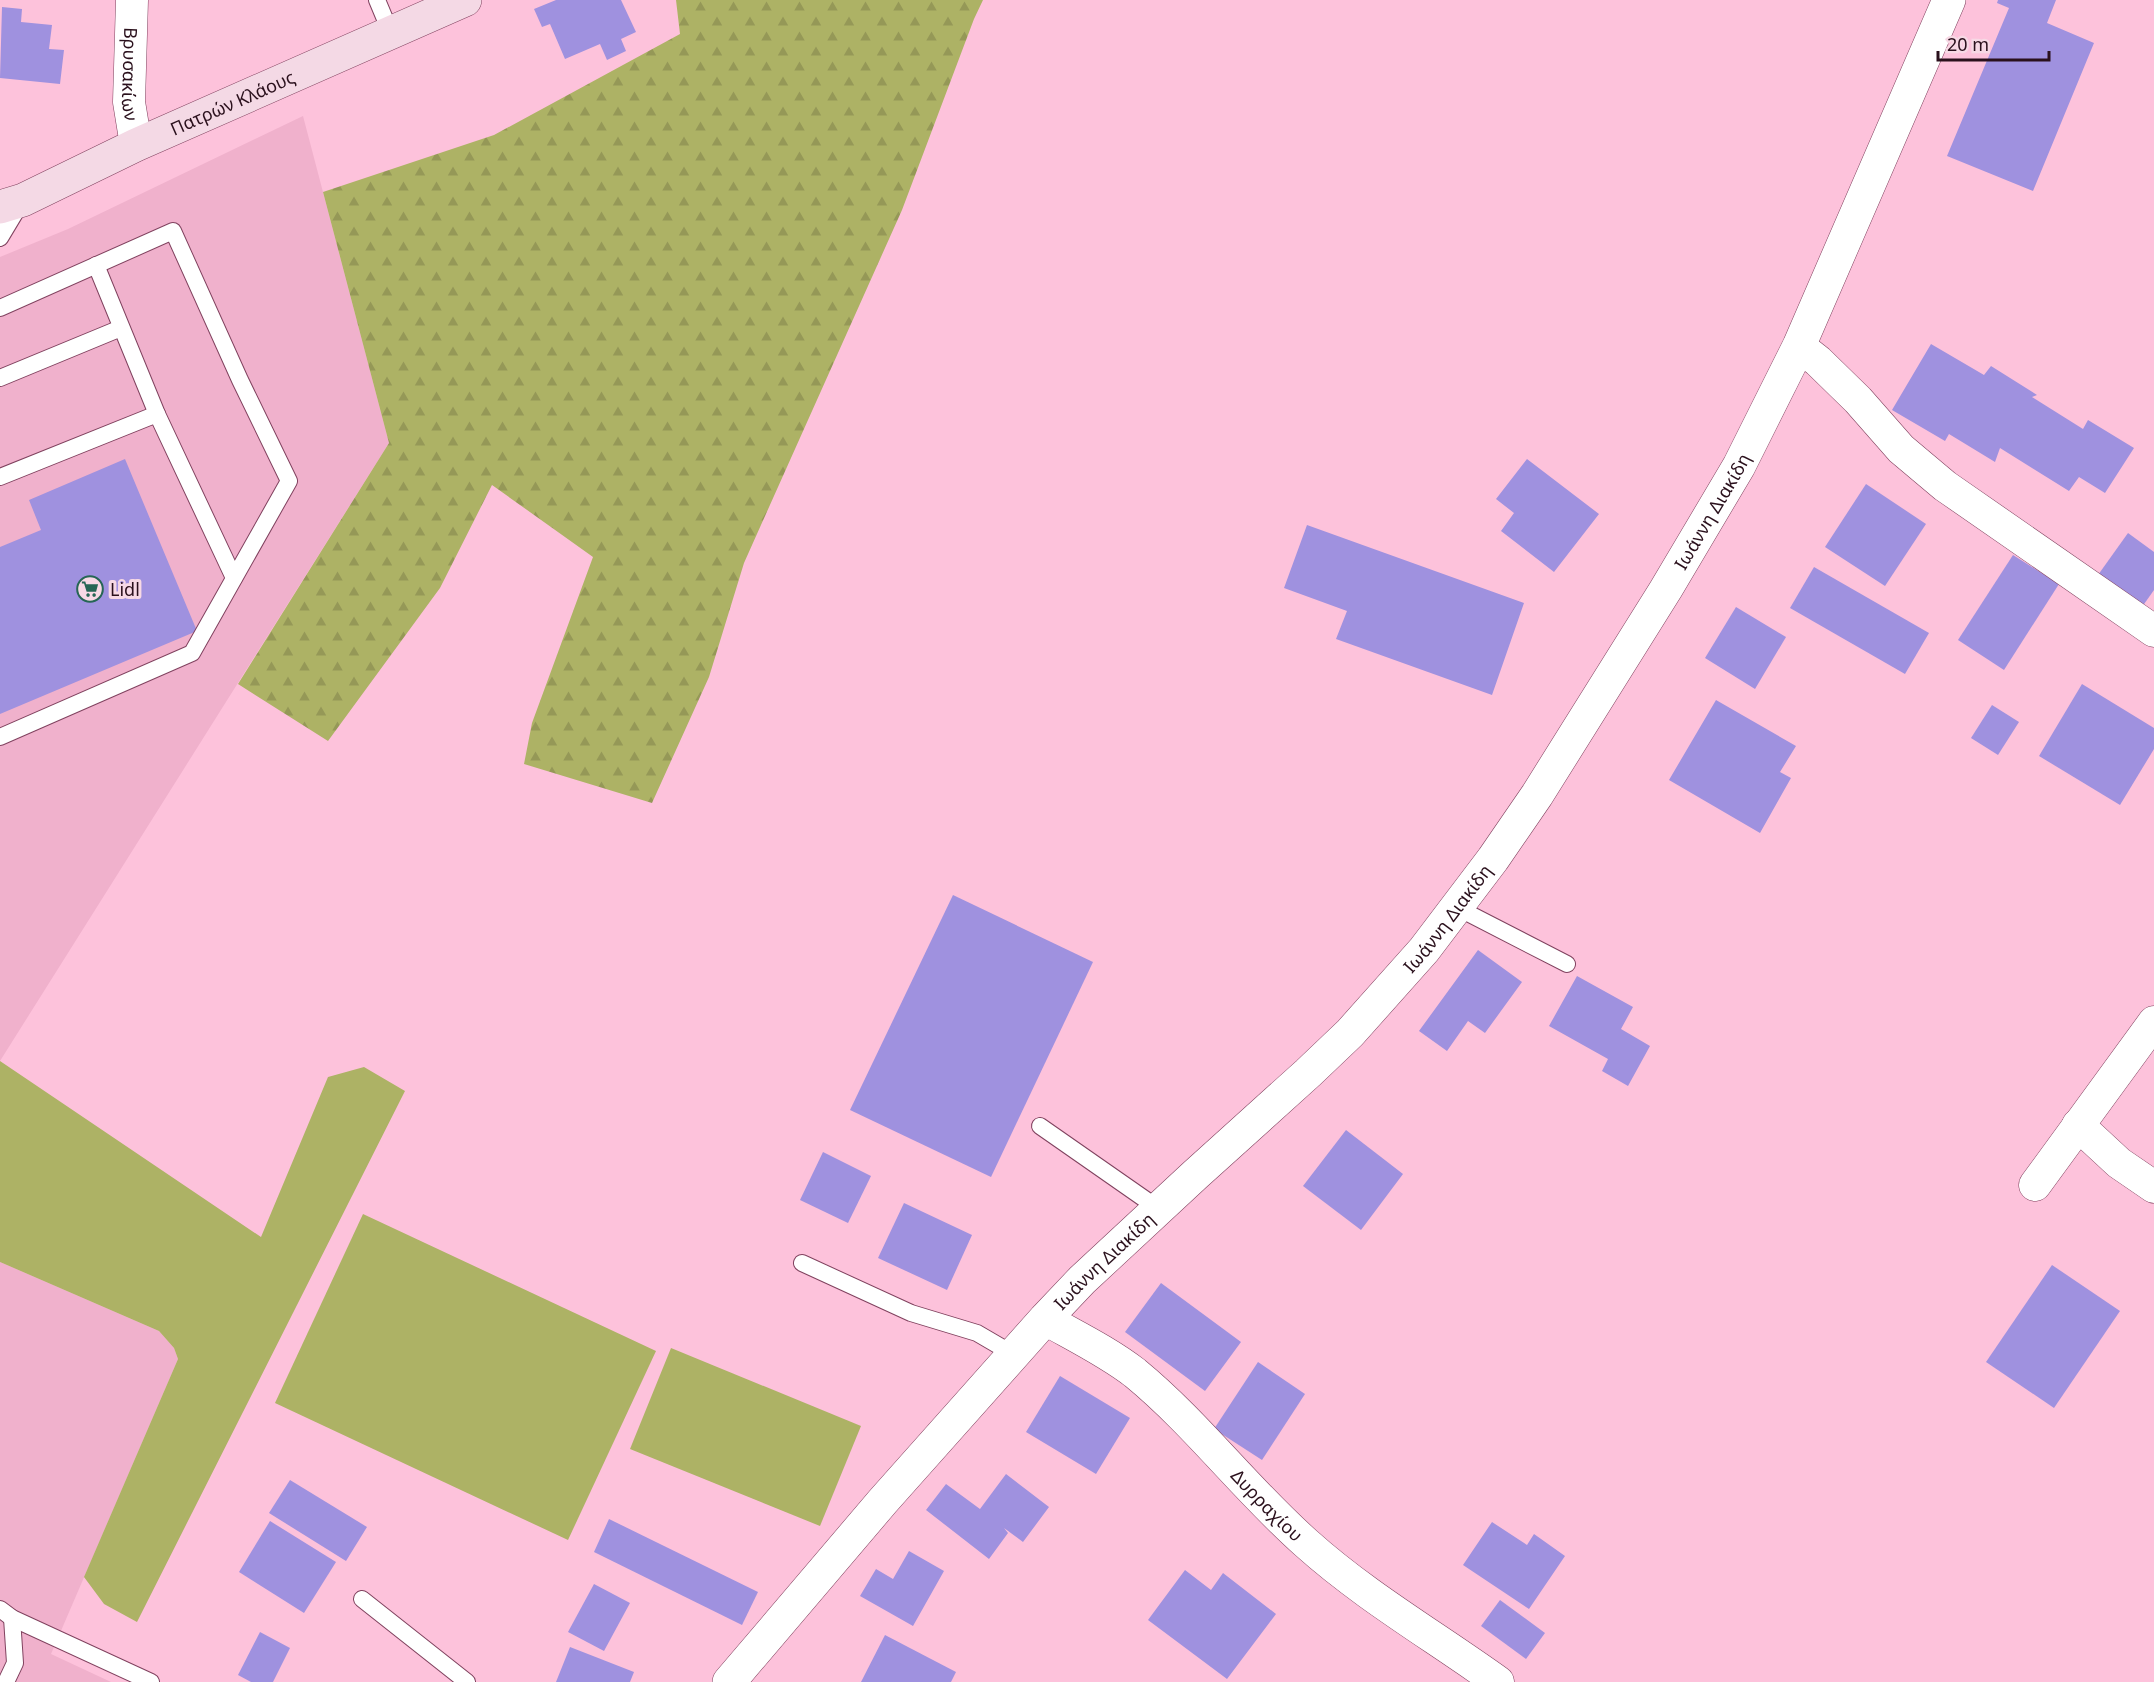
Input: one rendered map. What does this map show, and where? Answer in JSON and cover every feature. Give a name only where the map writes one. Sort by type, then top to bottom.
[{"type":"main road","name":"Πατρών Κλάους","points":[[7,204],[465,0]]},
{"type":"street","name":"Βρυσακίων","points":[[132,0],[129,102],[136,146]]},
{"type":"street","name":"Ιωάννη Διακίδη","points":[[729,1682],[891,1492],[1045,1319],[1082,1280],[1350,1033],[1458,908],[1537,795],[1666,590],[1739,466],[1798,346],[1950,0]]},
{"type":"street","points":[[1798,346],[1818,361],[1858,400],[1901,449],[1945,486],[2154,631]]},
{"type":"street","points":[[2035,1185],[2154,1022]]},
{"type":"street","points":[[2078,1125],[2119,1163],[2154,1187]]},
{"type":"street","name":"Δυρραχίου","points":[[1045,1319],[1134,1373],[1175,1411],[1263,1502],[1324,1559],[1352,1581],[1498,1682]]},
{"type":"lane","points":[[377,0],[390,32]]},
{"type":"lane","points":[[0,238],[7,204]]},
{"type":"lane","points":[[0,308],[173,231],[240,380],[289,481],[192,653],[0,737]]},
{"type":"lane","points":[[96,265],[157,414],[234,578]]},
{"type":"lane","points":[[0,378],[121,328]]},
{"type":"lane","points":[[0,477],[157,414]]},
{"type":"lane","points":[[1458,908],[1567,964]]},
{"type":"lane","points":[[1040,1126],[1159,1209]]},
{"type":"lane","points":[[802,1263],[911,1313],[977,1333],[1013,1354]]},
{"type":"lane","points":[[362,1599],[467,1682]]},
{"type":"lane","points":[[6,1613],[15,1663],[6,1682]]},
{"type":"lane","points":[[6,1613],[152,1682]]},
{"type":"shaded area","points":[[303,116],[389,443],[0,1061],[0,257],[68,229]]},
{"type":"shaded area","points":[[0,1262],[159,1331],[174,1348],[178,1359],[51,1654],[111,1682],[0,1682]]},
{"type":"green space","points":[[676,0],[983,0],[902,210],[744,563],[709,677],[652,803],[524,764],[532,723],[593,557],[492,485],[440,588],[328,741],[238,684],[389,443],[323,192],[494,135],[680,34]]},
{"type":"green space","points":[[0,1061],[261,1237],[328,1077],[364,1067],[405,1091],[137,1622],[104,1604],[84,1577],[178,1359],[174,1348],[159,1331],[0,1262]]},
{"type":"green space","points":[[363,1214],[656,1351],[568,1540],[275,1403]]},
{"type":"green space","points":[[671,1348],[861,1426],[820,1526],[630,1449]]},
{"type":"building","points":[[556,0],[621,0],[636,32],[621,39],[626,51],[607,60],[600,44],[565,59],[550,24],[542,27],[534,9]]},
{"type":"building","points":[[1998,0],[2056,0],[2047,23],[2094,43],[2033,191],[1947,156],[2009,8],[1997,3]]},
{"type":"building","points":[[2,7],[22,9],[21,22],[52,25],[49,49],[64,50],[60,84],[0,78]]},
{"type":"building","points":[[1931,344],[1984,375],[1991,366],[2037,395],[2032,397],[2083,429],[2088,420],[2134,448],[2105,493],[2079,477],[2069,491],[2000,448],[1995,462],[1949,434],[1945,441],[1892,410]]},
{"type":"building","name":"Lidl","points":[[125,459],[197,631],[0,714],[0,547],[41,530],[29,500]]},
{"type":"building","points":[[1527,459],[1599,514],[1554,572],[1501,531],[1514,513],[1496,499]]},
{"type":"building","points":[[1866,484],[1926,524],[1885,586],[1825,547]]},
{"type":"building","points":[[1307,525],[1524,603],[1492,695],[1336,639],[1347,611],[1284,588]]},
{"type":"building","points":[[2128,533],[2154,552],[2154,590],[2142,607],[2098,575]]},
{"type":"building","points":[[2013,555],[2059,584],[2004,670],[1958,640]]},
{"type":"building","points":[[1814,567],[1929,633],[1905,674],[1790,608]]},
{"type":"building","points":[[1736,607],[1786,637],[1755,689],[1705,658]]},
{"type":"building","points":[[2082,684],[2154,728],[2154,749],[2120,805],[2039,756]]},
{"type":"building","points":[[1716,700],[1796,746],[1780,772],[1791,778],[1760,833],[1669,780]]},
{"type":"building","points":[[1992,705],[2019,722],[1998,755],[1971,738]]},
{"type":"building","points":[[953,895],[1093,962],[991,1177],[850,1110]]},
{"type":"building","points":[[1478,950],[1522,982],[1485,1033],[1468,1021],[1447,1051],[1419,1031]]},
{"type":"building","points":[[1577,976],[1633,1007],[1621,1029],[1650,1046],[1628,1086],[1602,1071],[1608,1059],[1549,1026]]},
{"type":"building","points":[[1346,1130],[1403,1174],[1361,1230],[1303,1186]]},
{"type":"building","points":[[823,1152],[871,1176],[848,1223],[800,1200]]},
{"type":"building","points":[[904,1203],[972,1235],[947,1290],[878,1258]]},
{"type":"building","points":[[2052,1265],[2120,1311],[2054,1408],[1986,1362]]},
{"type":"building","points":[[1161,1283],[1241,1342],[1205,1391],[1125,1332]]},
{"type":"building","points":[[1258,1362],[1305,1394],[1262,1460],[1214,1429]]},
{"type":"building","points":[[1060,1376],[1130,1418],[1096,1474],[1026,1432]]},
{"type":"building","points":[[1006,1474],[1049,1507],[1023,1542],[1004,1528],[1008,1533],[989,1559],[926,1510],[946,1484],[980,1509]]},
{"type":"building","points":[[290,1480],[367,1527],[346,1561],[269,1513]]},
{"type":"building","points":[[609,1519],[758,1592],[742,1625],[594,1552]]},
{"type":"building","points":[[270,1521],[336,1562],[304,1613],[239,1572]]},
{"type":"building","points":[[1492,1522],[1527,1545],[1534,1534],[1565,1556],[1529,1609],[1463,1565]]},
{"type":"building","points":[[909,1551],[944,1571],[913,1626],[860,1596],[876,1569],[893,1579]]},
{"type":"building","points":[[1185,1570],[1211,1590],[1223,1573],[1276,1614],[1227,1679],[1148,1620]]},
{"type":"building","points":[[594,1584],[630,1603],[604,1651],[568,1632]]},
{"type":"building","points":[[1500,1600],[1545,1633],[1526,1659],[1481,1626]]},
{"type":"building","points":[[260,1632],[290,1648],[273,1682],[251,1682],[238,1675]]},
{"type":"building","points":[[885,1635],[956,1672],[951,1682],[861,1682]]},
{"type":"building","points":[[570,1647],[634,1672],[630,1682],[556,1682]]},
{"type":"place","name":"Lidl","points":[[90,589]]}]
